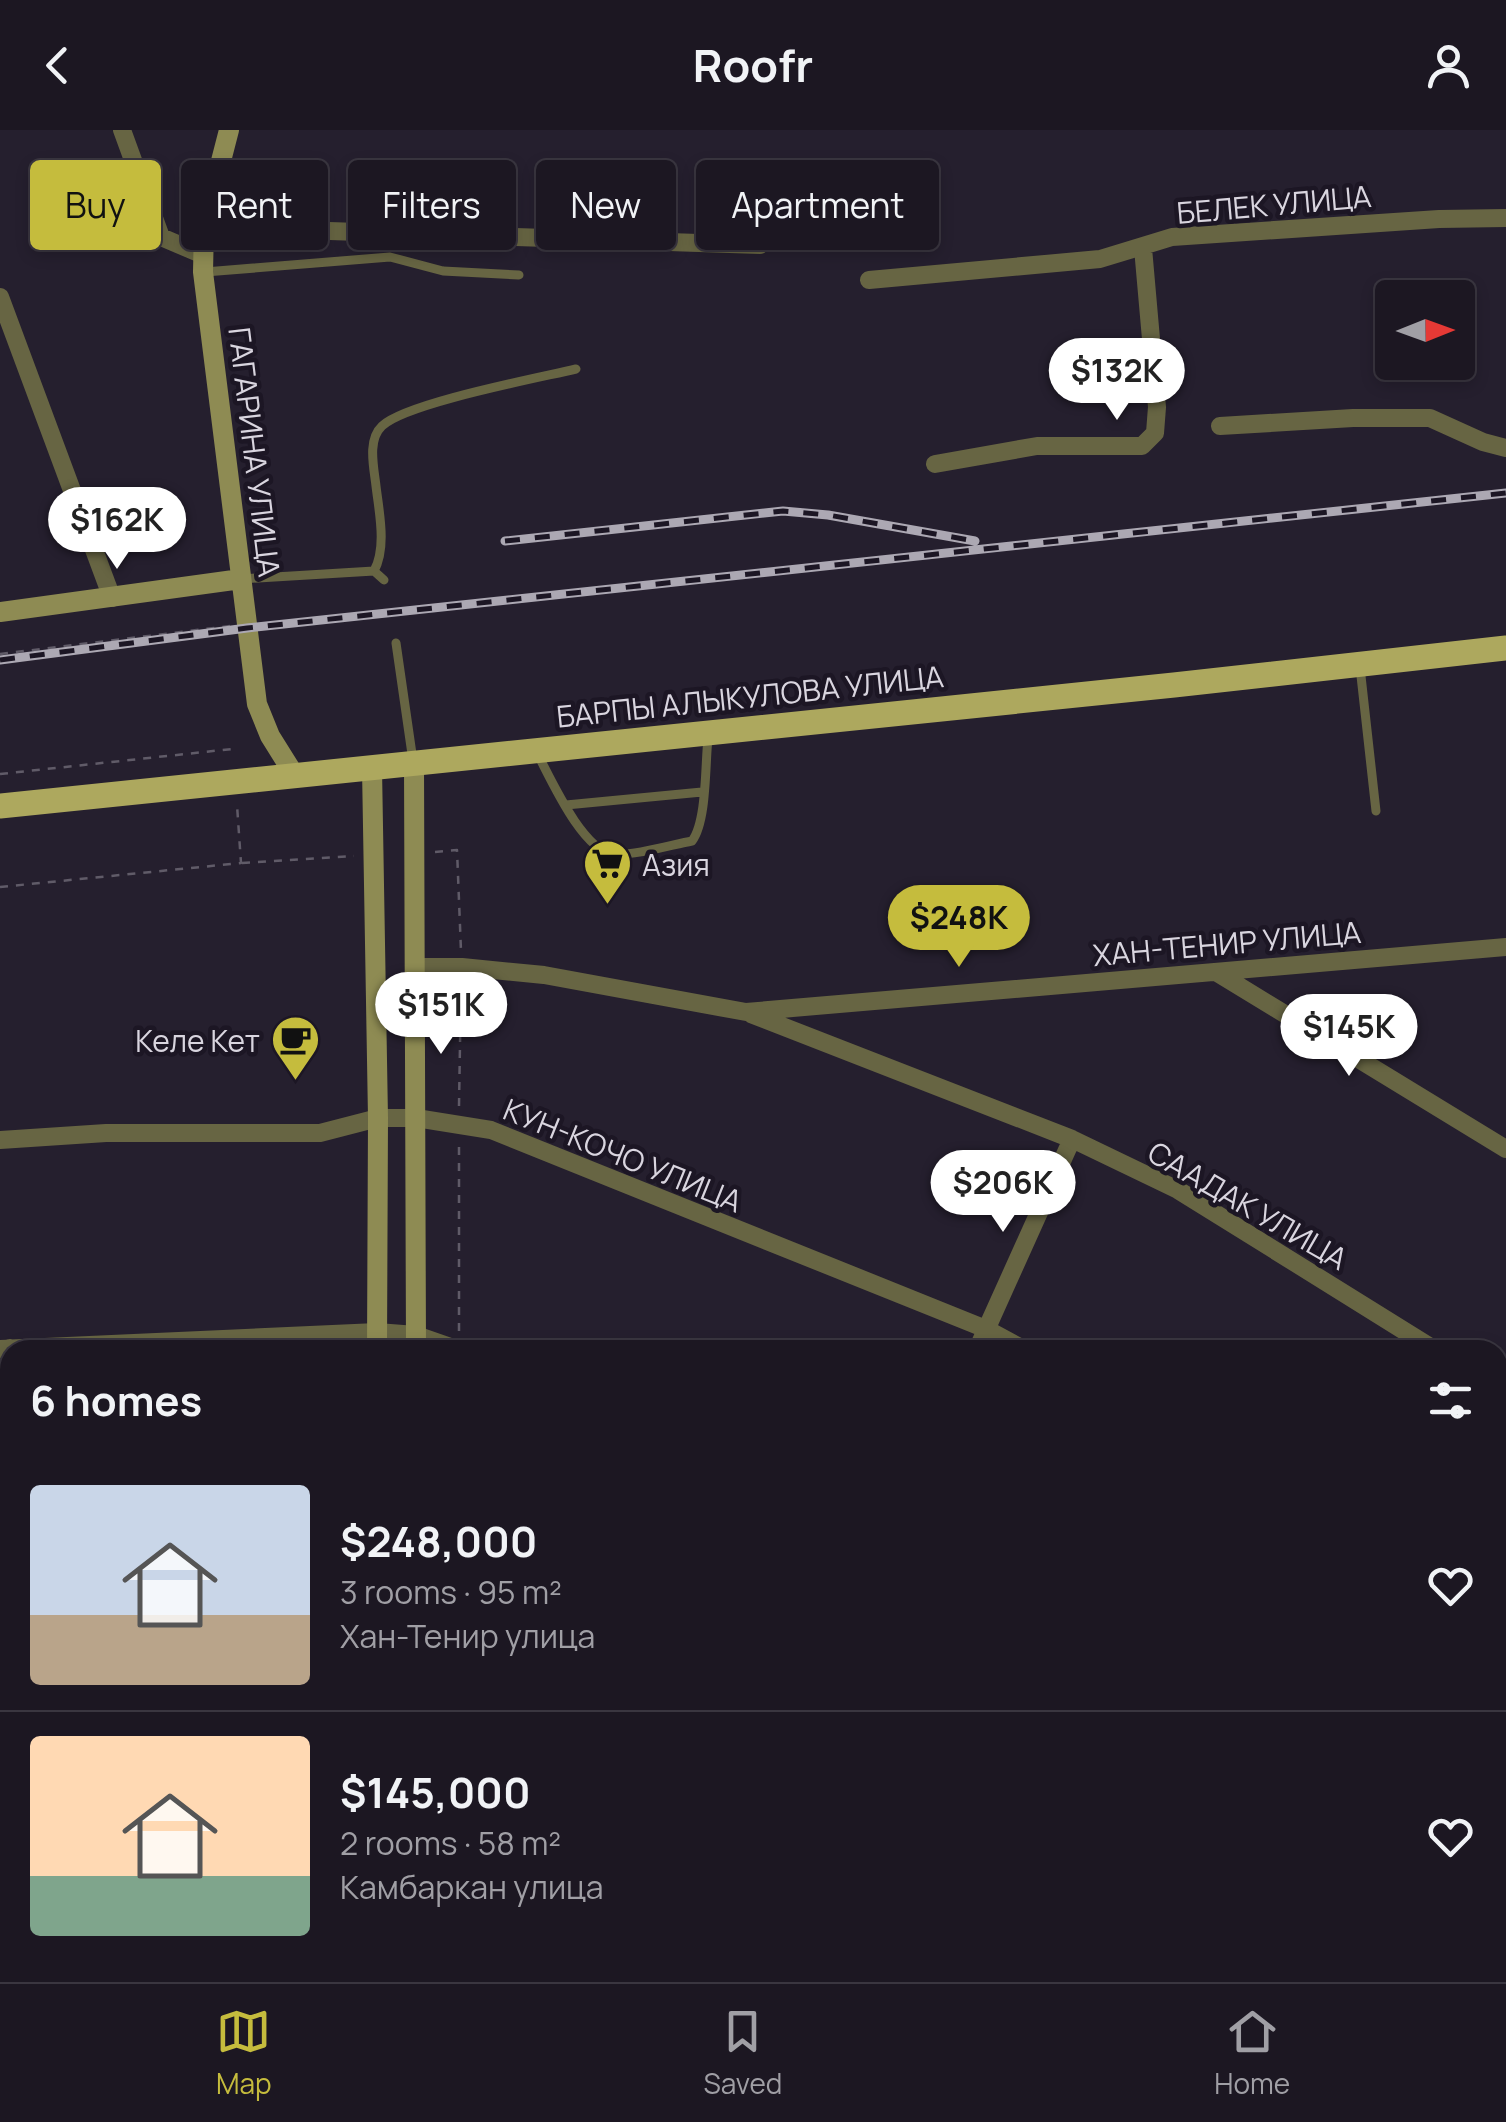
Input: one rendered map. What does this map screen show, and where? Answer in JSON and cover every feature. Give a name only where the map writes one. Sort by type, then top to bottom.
[{"type":"main road","name":"ГАГАРИНА УЛИЦА","points":[[222,160],[230,130]]},
{"type":"main road","name":"ГАГАРИНА УЛИЦА","points":[[203,250],[257,704],[270,736],[294,776]]},
{"type":"main road","points":[[0,612],[241,579]]},
{"type":"main road","name":"БАРПЫ АЛЫКУЛОВА УЛИЦА","points":[[0,806],[1506,648]]},
{"type":"main road","points":[[414,764],[416,1340]]},
{"type":"main road","points":[[372,768],[377,1340]]},
{"type":"street","points":[[122,130],[160,236],[202,263]]},
{"type":"street","name":"БЕЛЕК УЛИЦА","points":[[869,280],[1100,259],[1172,237],[1506,218]]},
{"type":"street","points":[[328,230],[696,242]]},
{"type":"street","points":[[935,464],[1037,446],[1142,446],[1155,434],[1157,407],[1143,248]]},
{"type":"street","points":[[0,297],[112,598]]},
{"type":"street","points":[[1220,426],[1335,418],[1430,418],[1506,448]]},
{"type":"street","name":"ХАН-ТЕНИР УЛИЦА","points":[[416,967],[462,966],[544,975],[746,1012],[1506,947]]},
{"type":"street","points":[[1216,972],[1506,1148]]},
{"type":"street","name":"СААДАК УЛИЦА","points":[[746,1012],[1072,1139],[1178,1190],[1419,1340]]},
{"type":"street","name":"КУН-КОЧО УЛИЦА","points":[[0,1140],[106,1133],[320,1132],[378,1118],[416,1118],[492,1130],[1006,1340]]},
{"type":"street","points":[[981,1340],[1072,1139]]},
{"type":"lane","points":[[202,263],[390,256],[442,272],[519,275]]},
{"type":"lane","points":[[374,571],[379,562],[380,532],[372,446],[380,427],[399,416],[458,396],[576,369]]},
{"type":"lane","points":[[241,579],[374,571],[384,580]]},
{"type":"lane","points":[[396,643],[414,764]]},
{"type":"lane","points":[[1360,664],[1376,811]]},
{"type":"lane","points":[[536,751],[566,805],[598,848],[614,854],[692,841],[698,834],[708,733]]},
{"type":"lane","points":[[566,805],[702,792]]},
{"type":"path","points":[[0,654],[246,624]]},
{"type":"path","points":[[0,774],[232,749]]},
{"type":"path","points":[[237,805],[241,863]]},
{"type":"path","points":[[435,852],[457,850],[462,966],[459,1340]]},
{"type":"path","points":[[0,887],[241,863],[357,856]]},
{"type":"railway","points":[[0,660],[247,628],[1506,493]]},
{"type":"railway","points":[[505,541],[783,511],[975,541]]},
{"type":"place","name":"Азия","points":[[607,906]]},
{"type":"place","name":"Келе Кет","points":[[295,1082]]}]
